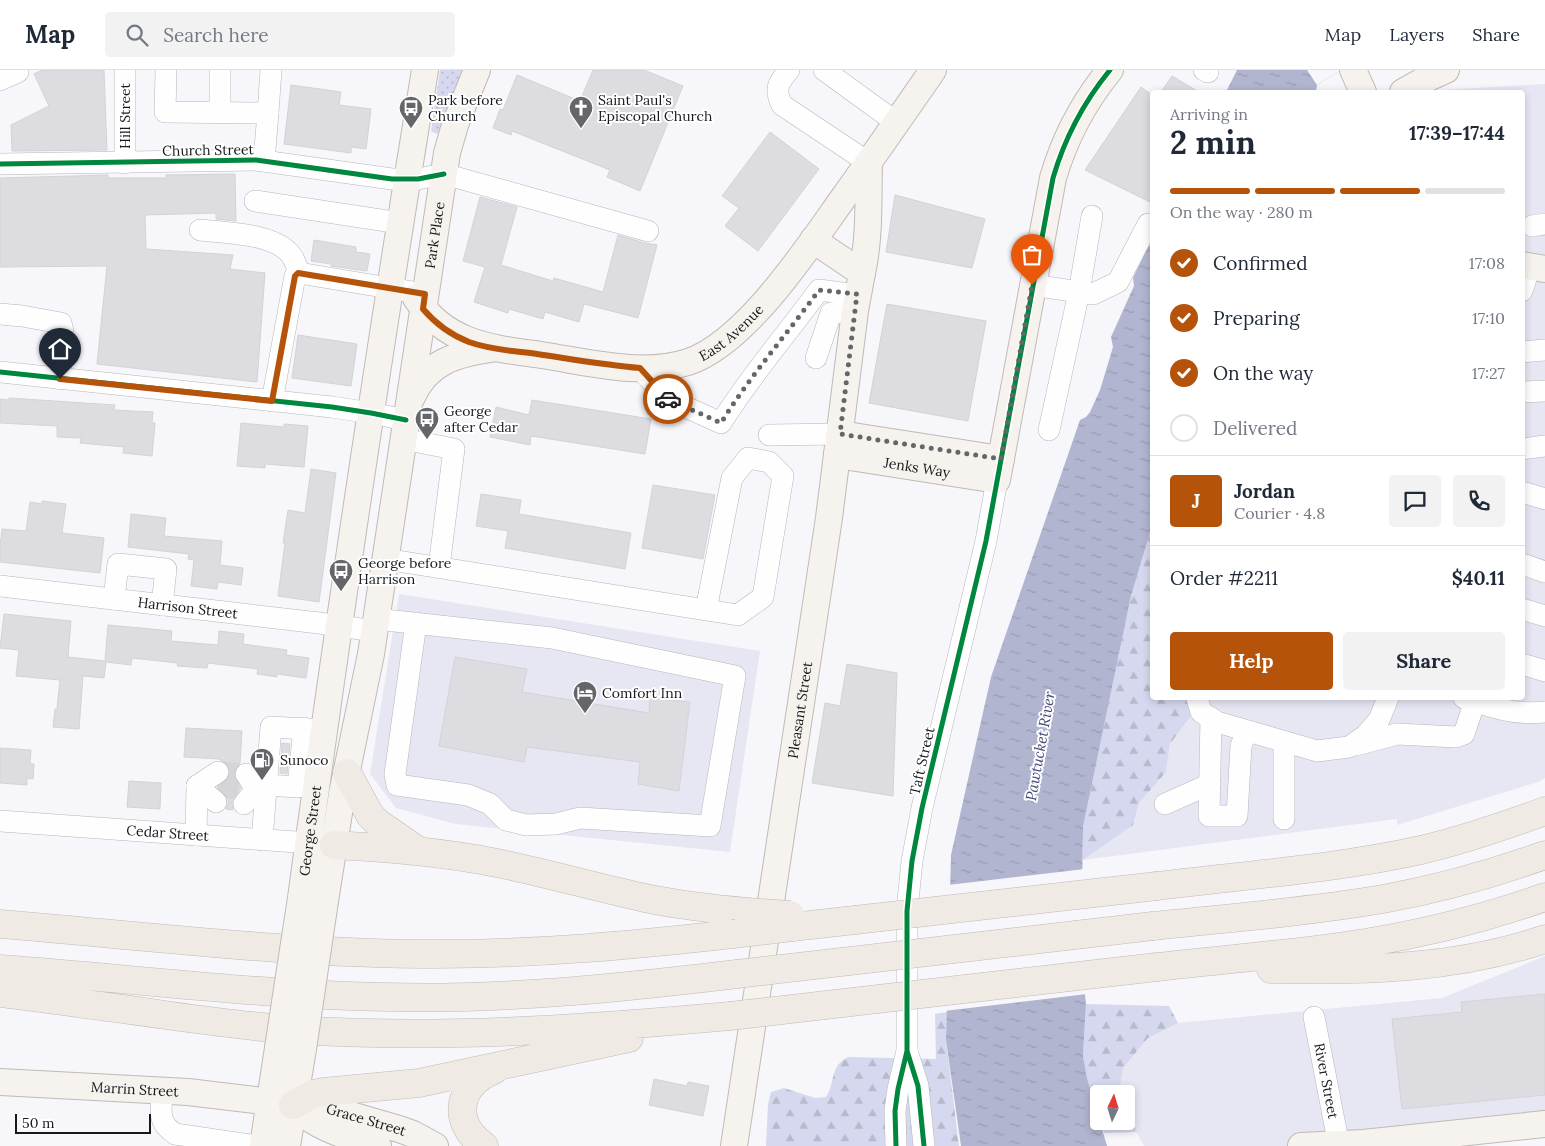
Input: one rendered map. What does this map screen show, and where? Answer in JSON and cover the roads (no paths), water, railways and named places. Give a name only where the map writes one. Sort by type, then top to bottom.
[{"type":"highway","points":[[347,773],[370,815],[378,823],[418,851]]},
{"type":"highway","points":[[0,924],[240,945],[369,953],[503,953],[594,948],[740,923],[855,920],[1326,866],[1392,856],[1452,842],[1545,811]]},
{"type":"highway","points":[[321,844],[418,851],[497,863],[663,902],[740,923]]},
{"type":"highway","points":[[0,968],[258,992],[388,997],[471,997],[561,992],[1320,909],[1384,899],[1450,884],[1545,855]]},
{"type":"highway","points":[[0,993],[242,1025],[295,1030],[426,1033],[535,1030],[730,1016],[1330,948],[1387,939],[1454,925],[1545,898]]},
{"type":"highway","points":[[1157,967],[1388,968],[1474,957],[1545,939]]},
{"type":"highway","points":[[282,1103],[323,1092],[398,1086],[506,1066],[730,1016]]},
{"type":"highway","points":[[484,1146],[471,1134],[466,1125],[462,1106],[464,1097],[474,1082],[506,1066]]},
{"type":"main road","points":[[413,296],[404,274],[399,233],[425,70]]},
{"type":"main road","name":"Park Place","points":[[372,404],[413,296],[444,174],[451,138],[476,70]]},
{"type":"main road","name":"East Avenue","points":[[413,296],[438,324],[459,337],[470,342],[497,348],[640,368],[671,366],[702,356],[728,339],[757,310],[789,272],[934,70]]},
{"type":"main road","points":[[999,470],[1047,202],[1061,152],[1082,108],[1110,70]]},
{"type":"main road","points":[[1353,70],[1362,90]]},
{"type":"main road","points":[[1407,90],[1426,78],[1446,70]]},
{"type":"main road","name":"Pleasant Street","points":[[734,1146],[829,518],[858,293],[866,255],[870,199],[869,163]]},
{"type":"main road","points":[[813,240],[858,293]]},
{"type":"main road","name":"Park Place","points":[[406,421],[413,296]]},
{"type":"main road","points":[[406,421],[420,382],[425,375],[441,363],[464,354],[497,348]]},
{"type":"main road","name":"George Street","points":[[263,1146],[282,1103],[291,1049],[321,844],[314,729],[339,626],[372,404]]},
{"type":"main road","name":"George Street","points":[[321,844],[347,773],[375,625],[406,421]]},
{"type":"main road","name":"Jenks Way","points":[[838,445],[999,470]]},
{"type":"main road","name":"Marrin Street","points":[[0,1082],[162,1090],[282,1103]]},
{"type":"main road","name":"George Street","points":[[282,1103],[287,1146]]},
{"type":"main road","name":"Grace Street","points":[[282,1103],[324,1128],[368,1144]]},
{"type":"main road","name":"Grace Street","points":[[282,1103],[341,1111],[413,1134],[435,1146]]},
{"type":"main road","points":[[1301,1146],[1339,1145],[1538,1126]]},
{"type":"main road","points":[[314,1146],[337,1138],[368,1144]]},
{"type":"street","name":"Hill Street","points":[[124,70],[125,163]]},
{"type":"street","points":[[166,70],[165,112],[268,113]]},
{"type":"street","points":[[220,70],[220,112]]},
{"type":"street","points":[[264,162],[271,70]]},
{"type":"street","points":[[789,70],[780,82],[776,94],[782,104],[869,163]]},
{"type":"street","points":[[824,70],[897,123]]},
{"type":"street","name":"Church Street","points":[[0,164],[242,160],[407,180],[430,178],[444,174]]},
{"type":"street","points":[[444,174],[648,231]]},
{"type":"street","points":[[255,201],[399,233]]},
{"type":"street","points":[[1049,430],[1079,292],[1092,216]]},
{"type":"street","points":[[1032,285],[1093,294],[1118,282],[1148,224]]},
{"type":"street","points":[[200,230],[267,239],[284,248],[293,258],[298,273]]},
{"type":"street","points":[[1525,284],[1533,267]]},
{"type":"street","points":[[298,273],[413,296]]},
{"type":"street","points":[[272,401],[295,276],[298,273]]},
{"type":"street","points":[[640,368],[666,398],[721,423],[736,398],[819,290],[858,293]]},
{"type":"street","points":[[816,358],[831,313],[858,293]]},
{"type":"street","points":[[0,314],[22,316],[61,324],[63,331],[60,379]]},
{"type":"street","points":[[1525,352],[1545,350]]},
{"type":"street","points":[[0,372],[272,401],[372,404],[454,449],[439,567]]},
{"type":"street","points":[[1525,392],[1545,391]]},
{"type":"street","points":[[769,435],[838,445]]},
{"type":"street","points":[[1525,449],[1545,446]]},
{"type":"street","points":[[385,559],[439,567],[706,610],[738,615],[763,597],[782,476],[769,462],[748,458],[732,478],[706,610]]},
{"type":"street","name":"Taft Street","points":[[895,1141],[895,1111],[898,1088],[907,1051],[907,911],[912,861],[922,808],[986,541],[999,470]]},
{"type":"street","points":[[1525,490],[1545,487]]},
{"type":"street","points":[[1525,491],[1545,499]]},
{"type":"street","points":[[114,599],[118,564],[166,569],[162,605]]},
{"type":"street","points":[[1525,565],[1545,572]]},
{"type":"street","name":"Harrison Street","points":[[0,586],[339,626],[416,623],[552,638],[735,676],[710,826],[580,818],[556,824],[526,825],[506,820],[490,804],[468,794],[397,785],[395,774],[416,623]]},
{"type":"street","points":[[1525,610],[1545,616]]},
{"type":"street","points":[[1525,665],[1545,671]]},
{"type":"street","points":[[1198,700],[1201,712],[1217,722],[1317,751],[1349,747],[1397,734],[1456,737],[1464,734],[1470,700],[1499,710],[1532,714],[1545,712]]},
{"type":"street","points":[[1349,747],[1366,735],[1379,720],[1387,700]]},
{"type":"street","points":[[1211,718],[1210,816],[1237,816],[1241,746],[1247,731]]},
{"type":"street","points":[[254,788],[298,788],[314,729],[271,727],[254,788],[262,840]]},
{"type":"street","points":[[1284,742],[1284,819]]},
{"type":"street","points":[[1165,804],[1210,784]]},
{"type":"street","points":[[196,835],[212,787]]},
{"type":"street","name":"Cedar Street","points":[[0,821],[321,844]]},
{"type":"street","name":"River Street","points":[[1314,1017],[1339,1145]]},
{"type":"street","name":"Taft Street","points":[[907,1051],[918,1086],[924,1141]]},
{"type":"street","points":[[162,1090],[162,1120],[174,1140],[257,1146]]},
{"type":"street","points":[[895,1141],[924,1141]]},
{"type":"water","points":[[1237,70],[1341,70],[1317,85],[1316,90],[1227,90]]},
{"type":"water","name":"Pawtucket River","points":[[1148,246],[1150,246],[1150,533],[1131,596],[1083,827],[1081,958],[1086,1004],[1083,1056],[1090,1088],[1090,1130],[1102,1130],[1107,1146],[961,1146],[946,1040],[951,855],[991,677],[1080,420],[1090,412],[1100,390],[1113,347],[1111,337],[1134,286],[1133,278]]},
{"type":"tunnel","points":[[218,772],[246,774]]},
{"type":"tunnel","points":[[217,787],[245,789]]},
{"type":"place","name":"Park before Church","points":[[411,129]]},
{"type":"place","name":"Saint Paul's Episcopal Church","points":[[581,129]]},
{"type":"place","name":"George after Cedar","points":[[427,440]]},
{"type":"place","name":"George before Harrison","points":[[341,592]]},
{"type":"place","name":"Comfort Inn","points":[[585,714]]},
{"type":"place","name":"Sunoco","points":[[262,781]]}]
